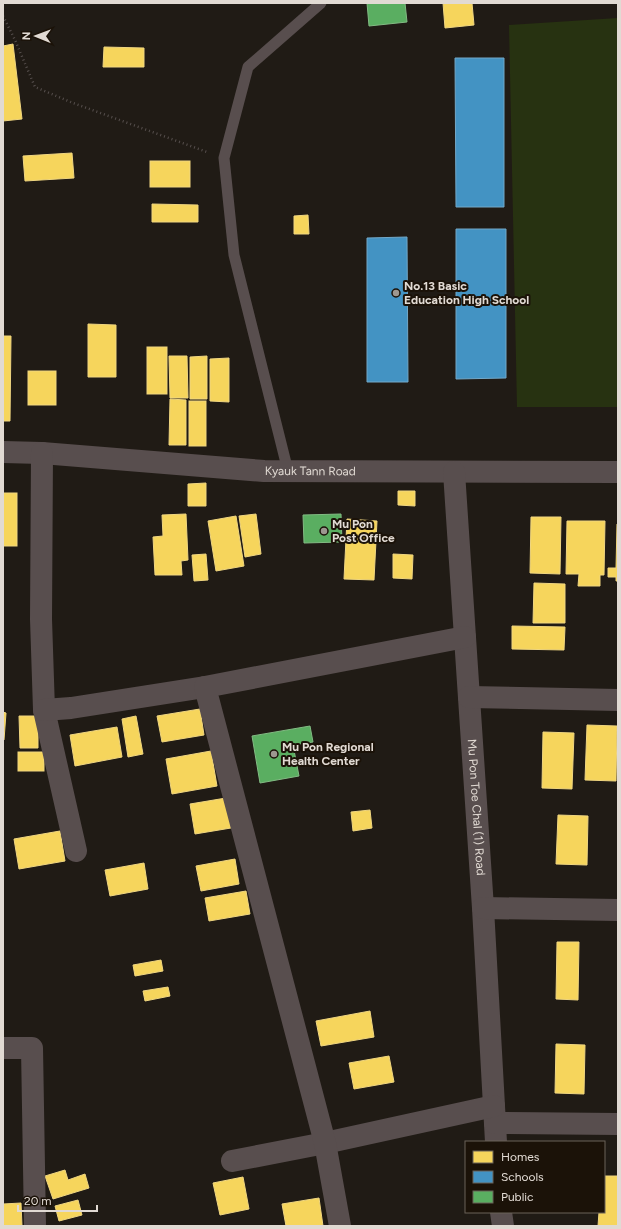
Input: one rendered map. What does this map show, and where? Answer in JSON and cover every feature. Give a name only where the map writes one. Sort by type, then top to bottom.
[{"type":"street","name":"Kyauk Tann Road","points":[[3,452],[42,453],[264,471],[618,472]]},
{"type":"street","points":[[42,453],[41,619],[44,710],[76,851]]},
{"type":"street","name":"Mu Pon Toe Chal (1) Road","points":[[454,472],[483,908],[495,1123]]},
{"type":"street","points":[[44,710],[71,708],[205,687],[465,637]]},
{"type":"street","points":[[205,687],[325,1143],[340,1226]]},
{"type":"street","points":[[469,697],[618,700]]},
{"type":"street","points":[[483,908],[618,910]]},
{"type":"street","points":[[3,1048],[32,1048],[35,1226]]},
{"type":"street","points":[[232,1161],[325,1143],[495,1123],[618,1124]]},
{"type":"street","points":[[501,1213],[503,1226]]},
{"type":"lane","points":[[288,471],[234,255],[224,158],[248,67],[321,3]]},
{"type":"path","points":[[3,16],[35,87],[73,103],[224,158]]},
{"type":"green space","points":[[618,18],[618,407],[517,407],[509,25]]},
{"type":"building: Homes","points":[[443,3],[472,3],[474,25],[445,28]]},
{"type":"building: Homes","points":[[13,44],[22,119],[3,121],[3,46]]},
{"type":"building: Homes","points":[[104,47],[144,48],[144,67],[103,67]]},
{"type":"building: Homes","points":[[72,153],[74,178],[25,181],[23,156]]},
{"type":"building: Homes","points":[[150,161],[190,161],[190,187],[150,187]]},
{"type":"building: Homes","points":[[152,204],[198,205],[198,222],[152,222]]},
{"type":"building: Homes","points":[[308,215],[309,234],[294,234],[294,216]]},
{"type":"building: Homes","points":[[88,324],[116,325],[116,377],[88,377]]},
{"type":"building: Homes","points":[[3,336],[11,336],[10,421],[3,421]]},
{"type":"building: Homes","points":[[147,347],[167,347],[167,394],[147,394]]},
{"type":"building: Homes","points":[[169,356],[187,356],[188,398],[170,398]]},
{"type":"building: Homes","points":[[207,356],[207,399],[190,399],[190,357]]},
{"type":"building: Homes","points":[[229,358],[229,402],[210,401],[210,359]]},
{"type":"building: Homes","points":[[28,371],[56,371],[56,405],[28,405]]},
{"type":"building: Homes","points":[[170,399],[186,400],[186,445],[169,445]]},
{"type":"building: Homes","points":[[189,401],[206,401],[206,446],[189,446]]},
{"type":"building: Homes","points":[[206,483],[206,506],[188,506],[188,484]]},
{"type":"building: Homes","points":[[398,491],[415,491],[415,506],[398,505]]},
{"type":"building: Homes","points":[[3,493],[17,493],[17,546],[3,546]]},
{"type":"building: Homes","points":[[186,514],[188,560],[181,561],[182,575],[155,575],[153,537],[163,536],[162,515]]},
{"type":"building: Homes","points":[[256,514],[261,554],[245,557],[239,516]]},
{"type":"building: Homes","points":[[236,516],[244,566],[216,571],[208,521]]},
{"type":"building: Homes","points":[[531,517],[561,517],[560,574],[530,573]]},
{"type":"building: Homes","points":[[347,519],[377,521],[374,580],[344,579]]},
{"type":"building: Homes","points":[[567,521],[605,521],[604,575],[600,575],[600,586],[578,586],[579,574],[566,574]]},
{"type":"building: Homes","points":[[617,524],[618,581],[616,581],[616,577],[608,577],[608,568],[616,568]]},
{"type":"building: Homes","points":[[206,554],[208,580],[194,581],[192,555]]},
{"type":"building: Homes","points":[[393,554],[413,555],[412,579],[393,578]]},
{"type":"building: Homes","points":[[534,583],[565,584],[565,623],[533,623]]},
{"type":"building: Homes","points":[[512,626],[565,627],[564,650],[512,649]]},
{"type":"building: Homes","points":[[200,709],[204,735],[162,742],[157,716]]},
{"type":"building: Homes","points":[[3,712],[6,713],[4,740],[3,739]]},
{"type":"building: Homes","points":[[19,716],[38,716],[38,748],[20,748]]},
{"type":"building: Homes","points":[[136,716],[143,754],[128,757],[122,719]]},
{"type":"building: Homes","points":[[587,725],[617,726],[616,781],[585,780]]},
{"type":"building: Homes","points":[[117,727],[122,757],[75,766],[70,735]]},
{"type":"building: Homes","points":[[543,732],[574,733],[572,789],[542,788]]},
{"type":"building: Homes","points":[[211,751],[217,786],[172,794],[166,759]]},
{"type":"building: Homes","points":[[18,752],[44,752],[44,771],[18,771]]},
{"type":"building: Homes","points":[[226,798],[231,828],[195,834],[190,804]]},
{"type":"building: Homes","points":[[370,810],[372,828],[353,831],[351,812]]},
{"type":"building: Homes","points":[[558,815],[588,816],[587,865],[556,864]]},
{"type":"building: Homes","points":[[60,831],[65,861],[19,869],[14,839]]},
{"type":"building: Homes","points":[[235,859],[239,884],[201,891],[196,866]]},
{"type":"building: Homes","points":[[144,863],[148,889],[110,896],[105,870]]},
{"type":"building: Homes","points":[[246,891],[250,914],[209,921],[205,898]]},
{"type":"building: Homes","points":[[557,942],[579,942],[578,1000],[556,999]]},
{"type":"building: Homes","points":[[161,960],[163,971],[135,976],[133,965]]},
{"type":"building: Homes","points":[[168,987],[170,996],[145,1001],[143,991]]},
{"type":"building: Homes","points":[[370,1011],[374,1037],[321,1046],[316,1021]]},
{"type":"building: Homes","points":[[556,1044],[585,1045],[584,1094],[555,1093]]},
{"type":"building: Homes","points":[[389,1056],[394,1082],[354,1089],[349,1063]]},
{"type":"building: Homes","points":[[65,1170],[68,1180],[85,1174],[89,1188],[53,1199],[45,1176]]},
{"type":"building: Homes","points":[[605,1176],[618,1176],[618,1226],[598,1226],[599,1213],[605,1213]]},
{"type":"building: Homes","points":[[243,1177],[249,1209],[220,1215],[213,1183]]},
{"type":"building: Homes","points":[[319,1198],[323,1226],[286,1226],[282,1204]]},
{"type":"building: Homes","points":[[78,1200],[82,1215],[59,1221],[55,1206]]},
{"type":"building: Homes","points":[[21,1203],[22,1226],[3,1226],[3,1204]]},
{"type":"building: Schools","points":[[455,58],[504,58],[504,207],[456,207]]},
{"type":"building: Schools","points":[[456,229],[506,229],[506,378],[456,379]]},
{"type":"building: Schools","points":[[407,237],[408,382],[367,382],[367,238]]},
{"type":"building: Public","points":[[367,3],[405,3],[407,22],[369,26]]},
{"type":"building: Public","points":[[341,514],[342,542],[304,543],[303,515]]},
{"type":"building: Public","points":[[310,726],[313,742],[293,745],[299,776],[260,783],[252,736]]},
{"type":"place","name":"No.13 Basic Education High School","points":[[396,293]]},
{"type":"place","name":"Mu Pon Post Office","points":[[324,531]]},
{"type":"place","name":"Mu Pon Regional Health Center","points":[[274,754]]}]
